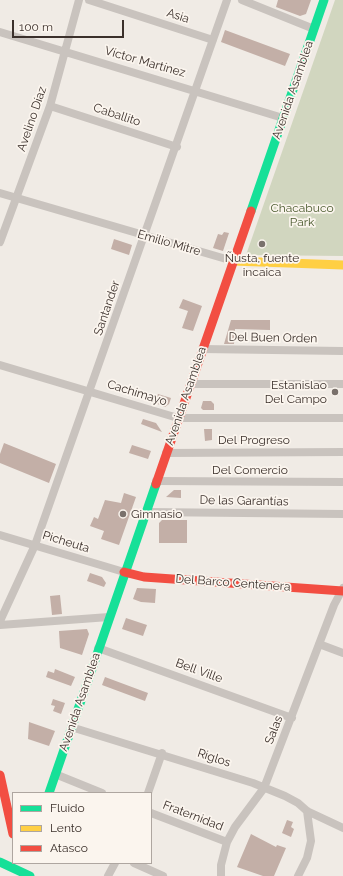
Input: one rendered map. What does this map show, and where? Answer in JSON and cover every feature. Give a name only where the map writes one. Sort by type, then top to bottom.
[{"type":"main road","name":"Avenida Asamblea","points":[[49,792],[124,572],[324,0]]},
{"type":"main road","name":"Emilio Mitre","points":[[233,261],[343,265]]},
{"type":"main road","name":"Del Barco Centenera","points":[[124,572],[144,577],[342,590]]},
{"type":"main road","points":[[0,775],[12,827]]},
{"type":"main road","points":[[0,862],[24,870]]},
{"type":"street","name":"Avelino Díaz","points":[[0,242],[50,106],[79,0]]},
{"type":"street","name":"Asia","points":[[89,0],[213,40]]},
{"type":"street","name":"Santander","points":[[0,622],[35,545],[177,147],[195,90],[227,0]]},
{"type":"street","points":[[242,0],[314,28]]},
{"type":"street","name":"Víctor Martínez","points":[[0,32],[195,90],[283,118]]},
{"type":"street","name":"Caballito","points":[[50,106],[177,147]]},
{"type":"street","name":"Emilio Mitre","points":[[0,193],[233,261]]},
{"type":"street","name":"Del Buen Orden","points":[[202,349],[343,351]]},
{"type":"street","name":"Cachimayo","points":[[0,365],[178,418],[343,418]]},
{"type":"street","points":[[190,384],[343,384]]},
{"type":"street","name":"Del Progreso","points":[[166,453],[343,452]]},
{"type":"street","name":"Del Comercio","points":[[156,481],[343,482]]},
{"type":"street","name":"De las Garantías","points":[[145,512],[343,514]]},
{"type":"street","name":"Picheuta","points":[[0,535],[124,572]]},
{"type":"street","name":"Salas","points":[[221,876],[221,865],[227,842],[264,788],[319,644],[342,590]]},
{"type":"street","points":[[0,625],[109,617]]},
{"type":"street","points":[[319,644],[343,653]]},
{"type":"street","name":"Bell Ville","points":[[98,648],[292,718]]},
{"type":"street","name":"Riglos","points":[[71,727],[162,753],[264,788],[298,803],[307,812],[343,828]]},
{"type":"street","points":[[148,792],[162,753]]},
{"type":"street","points":[[55,774],[100,792]]},
{"type":"street","points":[[298,876],[307,858],[311,841],[311,827],[307,812]]},
{"type":"street","name":"Fraternidad","points":[[152,813],[227,842]]},
{"type":"street","points":[[108,876],[114,864]]},
{"type":"street","points":[[136,864],[163,876]]},
{"type":"green space","name":"Chacabuco Park","points":[[335,0],[343,0],[343,256],[246,255]]},
{"type":"building","points":[[278,0],[311,0],[306,14],[300,16],[276,7]]},
{"type":"building","points":[[225,30],[290,54],[285,66],[221,42]]},
{"type":"building","points":[[224,232],[229,233],[223,251],[213,248],[218,234],[222,235]]},
{"type":"building","points":[[114,239],[132,245],[129,255],[111,249]]},
{"type":"building","points":[[183,299],[202,306],[193,331],[182,328],[188,311],[179,308]]},
{"type":"building","points":[[231,320],[270,320],[270,330],[235,329],[234,344],[224,344]]},
{"type":"building","points":[[158,394],[171,398],[169,404],[165,407],[155,403]]},
{"type":"building","points":[[203,401],[211,401],[214,404],[214,410],[203,410],[201,408]]},
{"type":"building","points":[[143,419],[156,423],[162,432],[141,424]]},
{"type":"building","points":[[204,429],[212,429],[212,440],[205,441]]},
{"type":"building","points":[[4,443],[56,464],[49,483],[0,463],[0,454]]},
{"type":"building","points":[[132,445],[151,451],[148,459],[129,453]]},
{"type":"building","points":[[174,490],[181,490],[181,498],[166,497]]},
{"type":"building","points":[[124,493],[136,497],[119,545],[101,539],[104,531],[90,526],[94,517],[98,519],[105,500],[121,503]]},
{"type":"building","points":[[162,520],[187,520],[187,543],[159,543],[159,523]]},
{"type":"building","points":[[90,573],[102,577],[106,583],[104,587],[87,581]]},
{"type":"building","points":[[137,588],[156,589],[155,603],[141,602],[133,599]]},
{"type":"building","points":[[60,595],[62,614],[52,615],[50,596]]},
{"type":"building","points":[[126,618],[147,625],[143,636],[122,629]]},
{"type":"building","points":[[87,629],[89,634],[82,655],[60,648],[59,631]]},
{"type":"building","points":[[55,669],[75,677],[71,686],[46,677],[48,671],[54,673]]},
{"type":"building","points":[[105,677],[148,693],[145,701],[102,685]]},
{"type":"building","points":[[53,699],[65,703],[61,714],[53,711],[55,706],[51,705]]},
{"type":"building","points":[[29,722],[55,731],[49,746],[28,739]]},
{"type":"building","points":[[287,820],[293,822],[291,827],[294,829],[291,837],[282,833]]},
{"type":"building","points":[[251,834],[276,847],[277,845],[286,848],[274,876],[263,876],[237,867]]},
{"type":"traffic: fast","points":[[251,211],[324,0]]},
{"type":"traffic: fast","points":[[49,792],[156,484]]},
{"type":"traffic: fast","points":[[0,862],[30,876]]},
{"type":"traffic: slow","points":[[233,261],[343,265]]},
{"type":"traffic: jam","points":[[156,484],[251,211]]},
{"type":"traffic: jam","points":[[124,572],[144,577],[343,591]]},
{"type":"traffic: jam","points":[[0,775],[12,829]]},
{"type":"place","name":"Ñusta, fuente incaica","points":[[262,244]]},
{"type":"place","name":"Estanislao Del Campo","points":[[335,392]]},
{"type":"place","name":"Gimnasio","points":[[123,514]]}]
